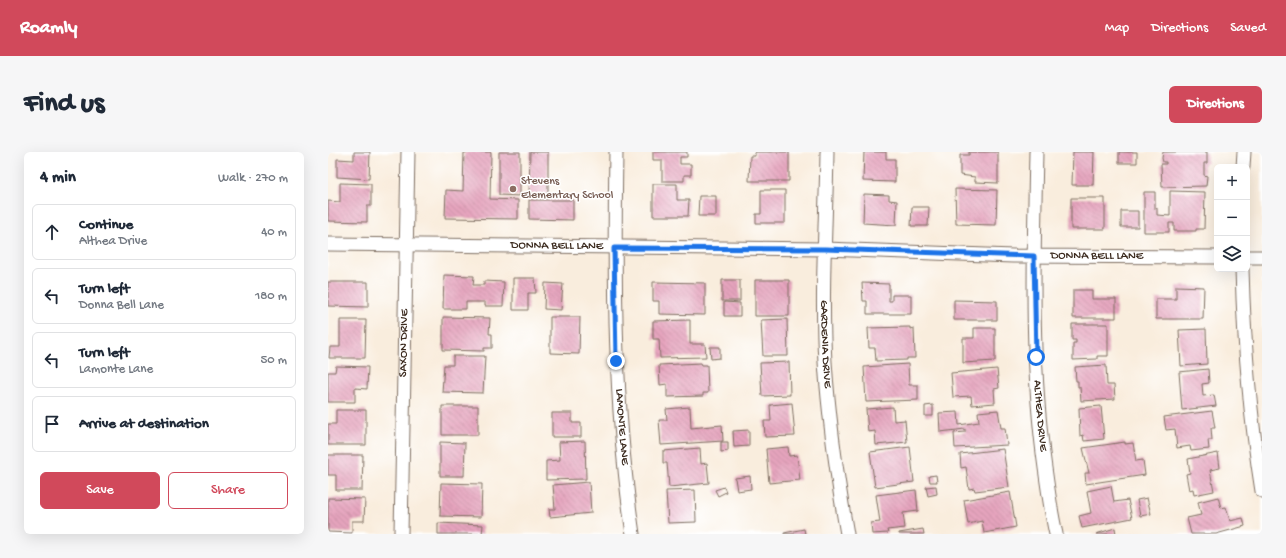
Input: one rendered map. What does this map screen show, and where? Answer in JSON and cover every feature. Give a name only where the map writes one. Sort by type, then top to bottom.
[{"type":"street","name":"SAXON DRIVE","points":[[401,534],[408,152]]},
{"type":"street","name":"LAMONTE LANE","points":[[616,152],[614,248],[617,368],[621,435],[632,534]]},
{"type":"street","name":"GARDENIA DRIVE","points":[[826,152],[825,361],[832,433],[847,534]]},
{"type":"street","name":"ALTHEA DRIVE","points":[[1036,152],[1034,256],[1036,357],[1040,429],[1056,534]]},
{"type":"street","points":[[1243,164],[1244,152]]},
{"type":"street","name":"DONNA BELL LANE","points":[[328,244],[825,249],[1034,256],[1214,258]]},
{"type":"street","points":[[1250,257],[1262,257]]},
{"type":"street","points":[[1242,272],[1247,379],[1252,426],[1262,490]]},
{"type":"building","points":[[354,152],[370,152],[369,179],[337,177],[337,159],[354,160]]},
{"type":"building","points":[[491,152],[490,199],[518,200],[518,219],[445,218],[446,190],[463,191],[464,153]]},
{"type":"building","points":[[499,152],[520,152],[520,196],[499,195]]},
{"type":"building","points":[[530,152],[548,152],[548,194],[529,194]]},
{"type":"building","points":[[653,152],[687,152],[687,157],[680,157],[680,164],[691,164],[691,175],[684,175],[684,181],[662,181],[662,160],[653,160]]},
{"type":"building","points":[[755,152],[789,152],[789,181],[749,181],[750,156],[755,156]]},
{"type":"building","points":[[864,152],[886,152],[886,159],[895,159],[895,182],[863,181]]},
{"type":"building","points":[[969,152],[998,152],[998,183],[975,182],[975,177],[960,175],[960,155],[969,155]]},
{"type":"building","points":[[1073,152],[1094,152],[1093,185],[1072,185]]},
{"type":"building","points":[[1119,152],[1137,152],[1137,163],[1119,163]]},
{"type":"building","points":[[1163,152],[1207,152],[1207,163],[1204,163],[1204,175],[1207,176],[1206,186],[1162,187],[1161,164],[1166,164],[1166,162],[1163,162],[1162,158]]},
{"type":"building","points":[[340,183],[371,184],[371,206],[367,206],[367,222],[328,221],[328,201],[340,202]]},
{"type":"building","points":[[653,184],[677,184],[677,200],[689,200],[688,216],[653,216]]},
{"type":"building","points":[[955,189],[997,190],[996,225],[956,224]]},
{"type":"building","points":[[761,190],[785,190],[785,223],[756,223],[756,214],[761,214]]},
{"type":"building","points":[[1170,191],[1205,192],[1204,229],[1196,229],[1196,231],[1174,231],[1174,223],[1169,223],[1169,232],[1144,232],[1144,192],[1155,192],[1155,209],[1157,208],[1157,215],[1170,216]]},
{"type":"building","points":[[864,194],[889,195],[889,200],[897,201],[896,225],[863,223]]},
{"type":"building","points":[[699,196],[716,196],[716,216],[698,216]]},
{"type":"building","points":[[1071,198],[1105,198],[1105,229],[1071,229]]},
{"type":"building","points":[[529,200],[573,200],[573,220],[529,219]]},
{"type":"building","points":[[912,207],[929,207],[928,226],[911,226]]},
{"type":"building","points":[[1121,211],[1138,211],[1138,227],[1121,227]]},
{"type":"building","points":[[444,275],[474,276],[473,285],[484,285],[484,281],[504,282],[503,306],[485,306],[485,302],[466,302],[466,309],[443,309]]},
{"type":"building","points":[[513,278],[535,278],[536,293],[528,293],[528,310],[513,310]]},
{"type":"building","points":[[722,280],[740,280],[740,301],[722,301]]},
{"type":"building","points":[[755,280],[789,280],[789,316],[755,316]]},
{"type":"building","points":[[328,282],[368,282],[368,307],[328,306]]},
{"type":"building","points":[[653,282],[705,283],[705,315],[659,314],[659,301],[653,301]]},
{"type":"building","points":[[545,283],[563,284],[561,310],[544,309]]},
{"type":"building","points":[[862,283],[889,284],[889,301],[892,301],[892,295],[911,295],[911,314],[867,314],[867,301],[863,301]]},
{"type":"building","points":[[1176,286],[1204,287],[1203,319],[1156,319],[1156,299],[1176,299]]},
{"type":"building","points":[[1073,290],[1092,290],[1092,299],[1116,299],[1116,318],[1073,318]]},
{"type":"building","points":[[954,300],[997,301],[997,320],[954,320]]},
{"type":"building","points":[[724,302],[740,303],[740,316],[724,316]]},
{"type":"building","points":[[443,317],[490,318],[489,334],[492,334],[492,348],[484,348],[484,351],[443,350]]},
{"type":"building","points":[[550,317],[580,317],[579,354],[550,353]]},
{"type":"building","points":[[787,319],[788,356],[763,356],[761,320]]},
{"type":"building","points":[[340,320],[366,320],[365,358],[329,358],[330,347],[340,347]]},
{"type":"building","points":[[690,320],[690,344],[705,344],[706,357],[660,358],[659,339],[653,339],[653,321]]},
{"type":"building","points":[[1072,324],[1108,324],[1108,356],[1097,356],[1097,359],[1073,360],[1073,343],[1076,343],[1076,340],[1072,340]]},
{"type":"building","points":[[910,327],[910,329],[914,328],[915,358],[907,358],[907,360],[876,361],[875,348],[869,348],[868,328]]},
{"type":"building","points":[[974,328],[995,328],[995,361],[963,363],[963,338],[974,338]]},
{"type":"building","points":[[1206,329],[1207,364],[1181,366],[1179,330]]},
{"type":"building","points":[[710,347],[720,347],[720,358],[711,359]]},
{"type":"building","points":[[453,356],[485,356],[483,393],[442,392],[444,365],[453,365]]},
{"type":"building","points":[[789,362],[790,395],[762,396],[760,363]]},
{"type":"building","points":[[701,363],[702,365],[707,365],[708,393],[703,393],[703,396],[667,397],[667,384],[660,385],[659,365]]},
{"type":"building","points":[[908,364],[909,385],[918,385],[918,400],[866,402],[864,367]]},
{"type":"building","points":[[1106,365],[1107,385],[1114,385],[1115,399],[1081,401],[1080,387],[1078,387],[1078,381],[1076,381],[1075,367]]},
{"type":"building","points":[[336,366],[368,367],[367,389],[355,388],[355,402],[328,402],[328,372],[335,372]]},
{"type":"building","points":[[997,369],[999,388],[994,389],[995,403],[972,405],[971,396],[953,397],[951,373]]},
{"type":"building","points":[[1208,369],[1209,383],[1202,384],[1203,396],[1214,395],[1216,406],[1182,410],[1179,372]]},
{"type":"building","points":[[792,403],[795,436],[765,437],[764,421],[771,421],[770,405]]},
{"type":"building","points":[[933,405],[933,416],[925,416],[925,406]]},
{"type":"building","points":[[442,406],[478,406],[478,435],[442,435]]},
{"type":"building","points":[[1101,406],[1104,439],[1084,441],[1083,435],[1080,436],[1079,408]]},
{"type":"building","points":[[690,407],[691,428],[722,425],[723,441],[661,445],[659,420],[667,420],[666,409]]},
{"type":"building","points":[[893,407],[894,421],[905,420],[907,442],[876,445],[875,431],[868,432],[866,409]]},
{"type":"building","points":[[336,410],[366,410],[366,445],[328,445],[328,424],[336,424]]},
{"type":"building","points":[[998,410],[1001,428],[1005,428],[1007,445],[955,448],[954,433],[965,432],[965,429],[940,432],[939,413],[958,412],[959,425],[979,422],[978,412]]},
{"type":"building","points":[[1212,411],[1215,428],[1211,428],[1212,440],[1208,440],[1209,449],[1191,451],[1190,446],[1177,448],[1175,429],[1166,430],[1164,417]]},
{"type":"building","points":[[552,413],[572,413],[572,423],[581,423],[581,437],[552,437]]},
{"type":"building","points":[[749,430],[749,446],[734,447],[733,431]]},
{"type":"building","points":[[585,441],[586,479],[546,480],[546,461],[560,460],[559,442]]},
{"type":"building","points":[[440,442],[465,443],[464,476],[440,476]]},
{"type":"building","points":[[721,442],[728,442],[728,451],[721,452]]},
{"type":"building","points":[[1125,442],[1125,444],[1133,443],[1136,461],[1143,460],[1145,475],[1086,484],[1085,473],[1089,473],[1083,448]]},
{"type":"building","points":[[788,447],[789,456],[797,455],[800,480],[769,483],[766,449]]},
{"type":"building","points":[[910,447],[914,482],[875,487],[870,452]]},
{"type":"building","points":[[700,448],[701,464],[707,463],[709,483],[669,487],[667,463],[663,463],[663,451]]},
{"type":"building","points":[[1003,449],[1009,487],[975,491],[974,488],[969,489],[966,467],[961,468],[960,454]]},
{"type":"building","points":[[1218,453],[1220,468],[1210,470],[1214,491],[1194,495],[1193,489],[1189,490],[1186,474],[1190,473],[1188,459]]},
{"type":"building","points":[[328,455],[363,455],[362,490],[336,490],[336,475],[328,475]]},
{"type":"building","points":[[936,475],[937,482],[930,482],[929,476]]},
{"type":"building","points":[[750,476],[751,489],[737,491],[735,478]]},
{"type":"building","points":[[589,482],[591,513],[550,517],[549,509],[555,509],[553,485]]},
{"type":"building","points":[[441,483],[482,484],[481,517],[440,516]]},
{"type":"building","points":[[936,486],[937,494],[928,496],[926,487]]},
{"type":"building","points":[[1111,486],[1114,502],[1128,500],[1132,518],[1082,528],[1079,516],[1091,513],[1087,491]]},
{"type":"building","points":[[724,487],[726,492],[718,496],[715,490]]},
{"type":"building","points":[[695,490],[696,522],[668,523],[666,491]]},
{"type":"building","points":[[916,490],[918,511],[903,513],[905,528],[887,530],[888,533],[872,534],[871,523],[880,522],[876,495]]},
{"type":"building","points":[[1010,492],[1016,527],[984,533],[982,521],[968,524],[964,500]]},
{"type":"building","points":[[1218,497],[1221,508],[1226,507],[1230,521],[1243,518],[1245,526],[1216,534],[1191,534],[1187,518],[1201,515],[1198,502]]},
{"type":"building","points":[[328,498],[365,499],[364,521],[352,521],[352,533],[328,532]]},
{"type":"building","points":[[1147,498],[1151,514],[1140,516],[1137,500]]},
{"type":"building","points":[[438,523],[483,525],[482,534],[438,534]]},
{"type":"building","points":[[1115,528],[1116,534],[1096,534]]},
{"type":"building","points":[[804,529],[805,534],[784,534],[784,533]]},
{"type":"building","points":[[923,529],[924,534],[899,534],[899,533]]},
{"type":"place","name":"Stevens Elementary School","points":[[513,189]]},
{"type":"route","points":[[616,361],[614,248],[825,249],[1034,256],[1036,357]]}]
